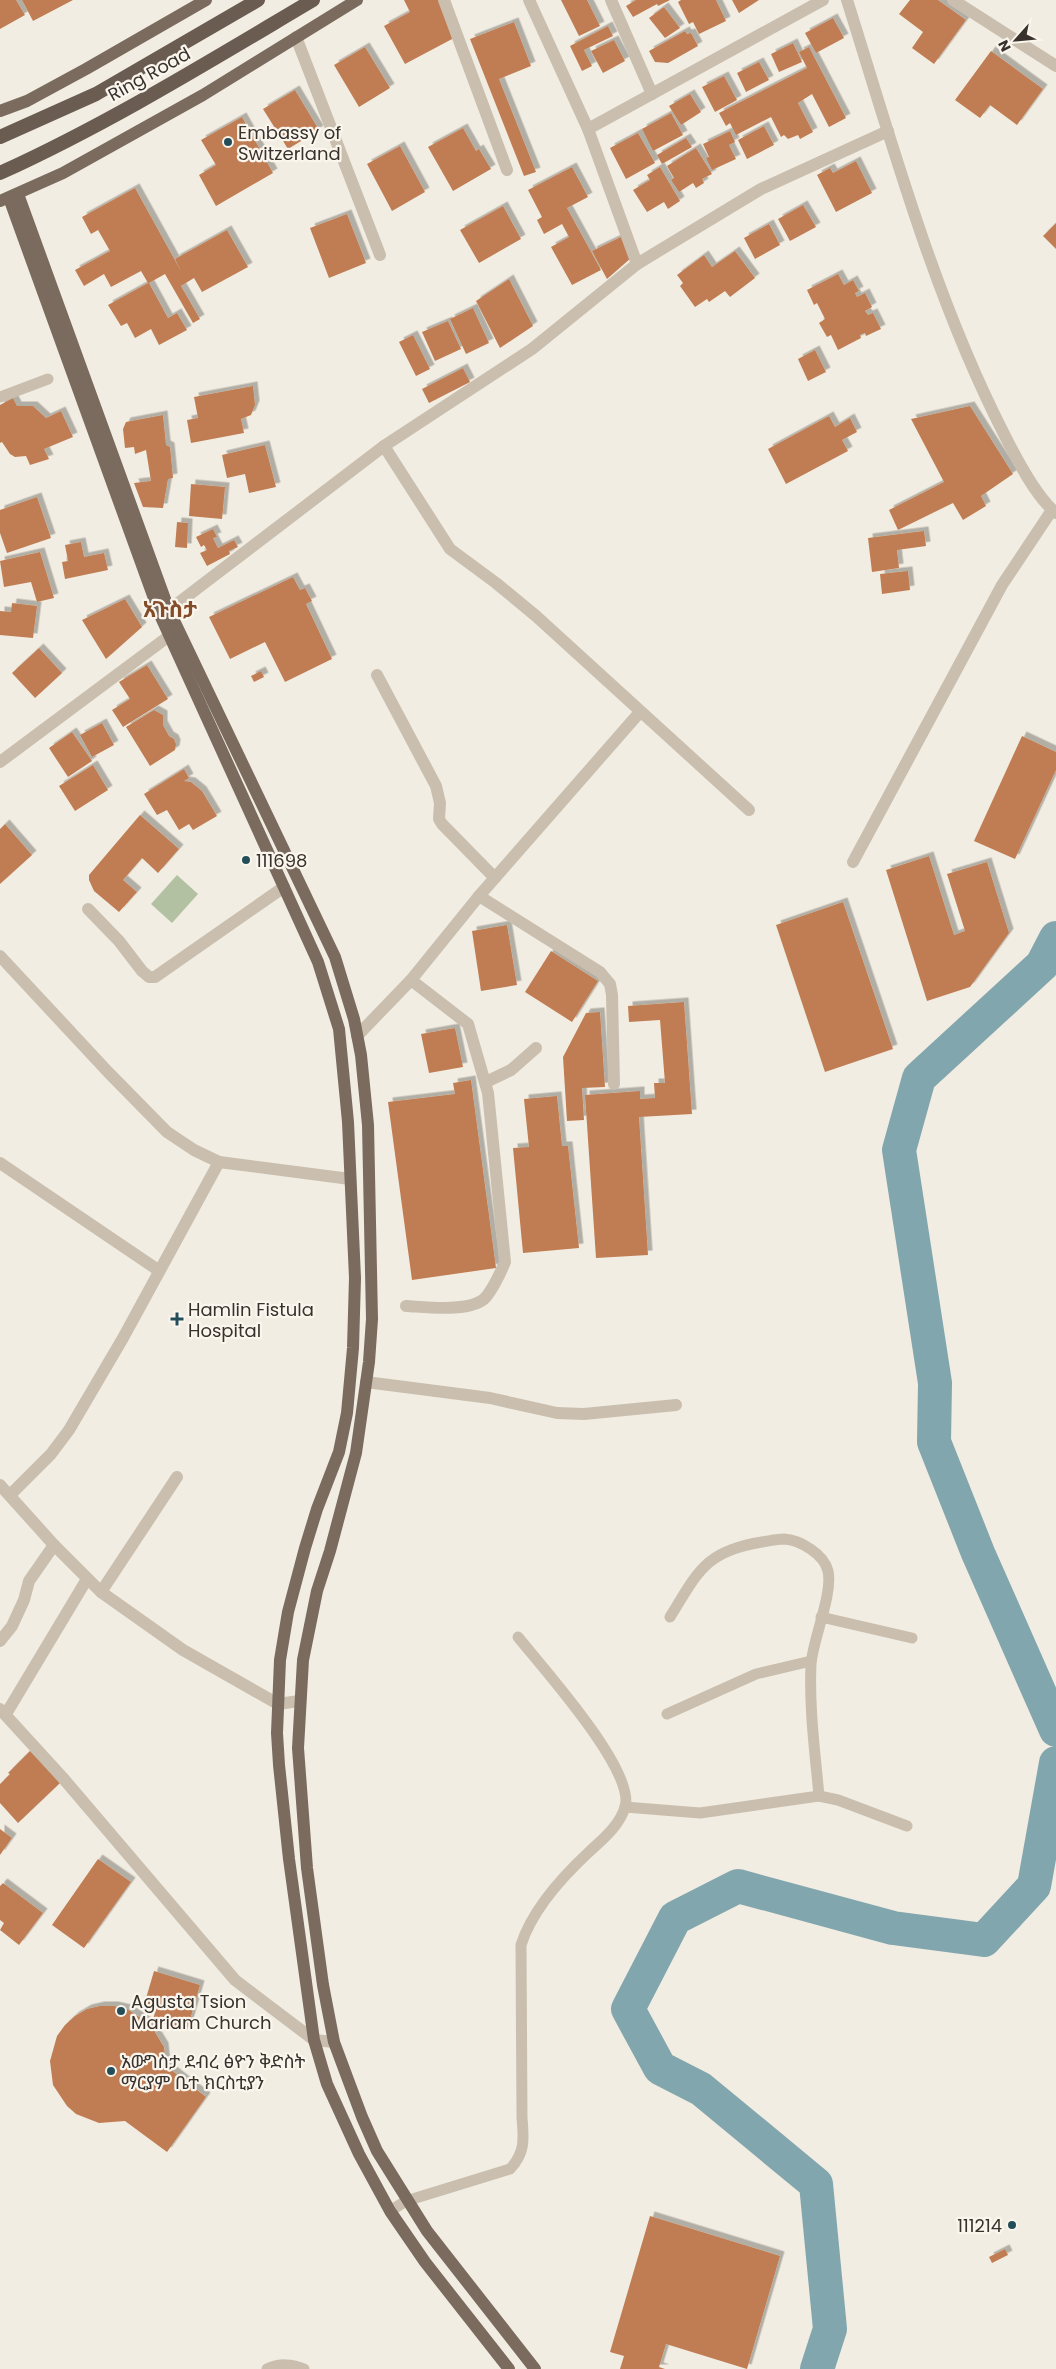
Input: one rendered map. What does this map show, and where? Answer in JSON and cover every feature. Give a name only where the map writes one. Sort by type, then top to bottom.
[{"type":"highway","name":"Ring Road","points":[[0,137],[96,94],[258,0]]},
{"type":"highway","name":"Ring Road","points":[[0,173],[42,154],[100,123],[313,0]]},
{"type":"main road","points":[[0,111],[27,100],[86,70],[206,0]]},
{"type":"main road","points":[[9,198],[63,173],[194,100],[357,0]]},
{"type":"main road","points":[[9,198],[169,610],[335,957],[354,1019],[368,1125],[372,1319],[366,1382],[356,1453],[308,1626],[299,1701],[298,1748],[307,1868],[323,1985],[334,2042],[370,2134],[406,2200],[427,2231],[535,2369]]},
{"type":"main road","points":[[9,198],[169,636],[318,962],[339,1029],[345,1083],[355,1278],[353,1348],[347,1413],[339,1452],[317,1509],[288,1612],[280,1660],[278,1704],[279,1765],[284,1818],[314,2040],[327,2084],[358,2154],[390,2211],[425,2262],[509,2369]]},
{"type":"street","points":[[444,0],[508,170]]},
{"type":"street","points":[[529,0],[588,129],[637,264]]},
{"type":"street","points":[[611,0],[652,94]]},
{"type":"street","points":[[588,129],[823,0]]},
{"type":"street","points":[[847,0],[924,241],[958,329],[989,403],[1022,468],[1054,512],[1002,585],[853,862]]},
{"type":"street","points":[[953,0],[1056,66]]},
{"type":"street","points":[[296,37],[380,255]]},
{"type":"street","points":[[169,610],[384,446],[532,349],[637,264],[761,189],[888,131]]},
{"type":"street","points":[[384,446],[450,549],[496,582],[536,616],[749,810]]},
{"type":"street","points":[[0,762],[169,636]]},
{"type":"street","points":[[377,675],[436,786],[440,803],[439,819],[495,878]]},
{"type":"street","points":[[357,1036],[410,980],[479,896],[640,712]]},
{"type":"street","points":[[88,909],[119,941],[142,972],[149,977],[155,977],[284,887]]},
{"type":"street","points":[[479,896],[600,972],[610,984],[612,995],[614,1084]]},
{"type":"street","points":[[0,956],[108,1072],[167,1132],[194,1150],[219,1162],[350,1178]]},
{"type":"street","points":[[406,1306],[465,1307],[485,1298],[498,1279],[505,1262],[497,1166],[486,1082],[468,1024],[410,980]]},
{"type":"street","points":[[486,1082],[511,1070],[536,1048]]},
{"type":"street","points":[[10,1495],[52,1454],[69,1430],[123,1338],[158,1270],[219,1162]]},
{"type":"street","points":[[0,1163],[158,1270]]},
{"type":"street","points":[[366,1382],[490,1398],[557,1413],[584,1414],[676,1405]]},
{"type":"street","points":[[101,1592],[177,1477]]},
{"type":"street","points":[[0,1485],[54,1545],[101,1592],[182,1650],[278,1704],[299,1701]]},
{"type":"street","points":[[0,1641],[12,1626],[24,1600],[29,1581],[54,1545]]},
{"type":"street","points":[[87,1579],[3,1712],[235,1980],[314,2040],[334,2042]]},
{"type":"lane","points":[[0,397],[48,379]]},
{"type":"lane","points":[[670,1617],[696,1576],[716,1555],[745,1545],[784,1539],[797,1542],[821,1558],[828,1571],[826,1598],[811,1661],[811,1700],[819,1796]]},
{"type":"lane","points":[[821,1617],[912,1638]]},
{"type":"lane","points":[[390,2211],[406,2200],[510,2169],[519,2159],[524,2140],[521,1974],[523,1939],[549,1896],[580,1861],[605,1837],[625,1807],[625,1790],[609,1754],[518,1637]]},
{"type":"lane","points":[[667,1714],[756,1674],[811,1661]]},
{"type":"lane","points":[[625,1807],[700,1813],[819,1796],[838,1800],[907,1826]]},
{"type":"lane","points":[[267,2369],[274,2365],[295,2364],[304,2369]]},
{"type":"green space","points":[[177,875],[198,894],[172,923],[151,904]]},
{"type":"building","points":[[0,0],[16,0],[25,15],[0,29]]},
{"type":"building","points":[[22,0],[73,0],[33,21]]},
{"type":"building","points":[[404,0],[439,0],[454,38],[405,64],[384,26],[410,12]]},
{"type":"building","points":[[561,0],[587,0],[600,26],[579,36]]},
{"type":"building","points":[[636,0],[670,0],[658,6],[657,4],[633,17],[626,6]]},
{"type":"building","points":[[681,0],[716,0],[726,21],[699,34],[693,22],[689,24],[678,2]]},
{"type":"building","points":[[732,0],[759,0],[739,13]]},
{"type":"building","points":[[910,0],[938,0],[966,20],[934,64],[912,48],[923,32],[899,14]]},
{"type":"building","points":[[664,7],[680,28],[665,38],[649,18]]},
{"type":"building","points":[[833,18],[844,38],[816,53],[805,33]]},
{"type":"building","points":[[514,22],[531,66],[499,79],[536,172],[524,176],[470,39]]},
{"type":"building","points":[[608,26],[613,36],[584,50],[592,66],[582,71],[570,46]]},
{"type":"building","points":[[685,31],[687,34],[691,33],[698,46],[668,63],[655,62],[649,51]]},
{"type":"building","points":[[614,40],[625,61],[603,73],[591,51]]},
{"type":"building","points":[[793,43],[802,62],[779,72],[771,54]]},
{"type":"building","points":[[365,47],[390,88],[359,107],[334,65]]},
{"type":"building","points":[[809,47],[846,118],[829,127],[812,94],[798,103],[813,132],[800,139],[798,135],[788,139],[784,135],[781,137],[771,117],[736,135],[730,123],[726,126],[719,113],[807,68],[799,52]]},
{"type":"building","points":[[991,51],[1043,89],[1017,125],[990,105],[980,118],[955,100]]},
{"type":"building","points":[[759,62],[769,80],[746,92],[737,73]]},
{"type":"building","points":[[724,76],[737,100],[715,112],[702,87]]},
{"type":"building","points":[[295,90],[319,130],[288,149],[263,109]]},
{"type":"building","points":[[690,94],[701,112],[681,125],[669,106]]},
{"type":"building","points":[[671,113],[683,135],[653,151],[642,129]]},
{"type":"building","name":"Embassy of Switzerland","points":[[242,117],[273,173],[216,206],[199,175],[216,165],[201,140]]},
{"type":"building","points":[[764,126],[774,145],[747,159],[738,140]]},
{"type":"building","points":[[463,128],[476,151],[479,149],[491,169],[453,191],[428,147]]},
{"type":"building","points":[[730,131],[735,142],[729,145],[736,159],[712,170],[706,158],[709,157],[703,144]]},
{"type":"building","points":[[638,133],[655,163],[626,179],[610,148]]},
{"type":"building","points":[[686,138],[692,147],[662,164],[657,155]]},
{"type":"building","points":[[400,146],[425,192],[392,211],[367,164]]},
{"type":"building","points":[[696,148],[712,174],[702,179],[704,183],[696,188],[693,183],[679,192],[671,180],[674,178],[667,166]]},
{"type":"building","points":[[856,161],[872,193],[836,212],[817,175],[830,168],[833,173]]},
{"type":"building","points":[[572,167],[588,197],[567,208],[601,270],[572,285],[551,247],[569,237],[562,224],[544,234],[537,220],[542,217],[528,190]]},
{"type":"building","points":[[660,167],[680,201],[668,209],[664,202],[647,212],[633,190],[650,180],[647,175]]},
{"type":"building","points":[[135,188],[182,273],[175,259],[227,230],[248,267],[202,292],[194,278],[181,286],[200,319],[193,323],[165,274],[149,283],[168,318],[177,313],[187,330],[159,345],[151,329],[135,338],[127,323],[121,326],[108,305],[148,283],[141,271],[111,287],[104,274],[84,286],[75,270],[110,251],[98,230],[91,234],[82,217]]},
{"type":"building","points":[[803,205],[816,227],[790,241],[778,219]]},
{"type":"building","points":[[503,206],[521,239],[479,263],[460,230]]},
{"type":"building","points":[[347,214],[366,263],[329,278],[310,228]]},
{"type":"building","points":[[1056,223],[1056,249],[1043,236]]},
{"type":"building","points":[[769,224],[780,245],[755,259],[744,238]]},
{"type":"building","points":[[623,236],[632,257],[607,279],[592,251]]},
{"type":"building","points":[[735,251],[755,278],[730,297],[725,291],[709,302],[707,299],[695,307],[680,286],[683,283],[677,275],[704,255],[712,267]]},
{"type":"building","points":[[838,274],[844,285],[853,280],[859,291],[855,293],[857,297],[865,293],[872,307],[865,311],[868,315],[873,313],[881,329],[866,336],[865,333],[860,335],[861,338],[838,350],[831,335],[827,337],[819,323],[825,319],[817,303],[814,305],[807,290]]},
{"type":"building","points":[[509,279],[533,326],[500,348],[476,301]]},
{"type":"building","points":[[473,308],[489,343],[466,354],[450,319]]},
{"type":"building","points":[[448,321],[461,349],[435,361],[422,332]]},
{"type":"building","points":[[413,335],[430,369],[416,376],[399,342]]},
{"type":"building","points":[[815,350],[826,372],[808,381],[798,359]]},
{"type":"building","points":[[463,368],[470,382],[429,403],[422,389]]},
{"type":"building","points":[[253,386],[255,405],[251,415],[241,419],[244,433],[191,443],[187,420],[198,418],[194,397]]},
{"type":"building","points":[[13,398],[17,406],[33,406],[46,418],[61,411],[73,437],[44,449],[49,459],[30,465],[26,456],[15,457],[10,454],[2,442],[0,443],[0,405]]},
{"type":"building","points":[[970,406],[1013,474],[981,496],[986,506],[963,520],[953,503],[898,530],[889,510],[944,482],[911,419]]},
{"type":"building","points":[[163,415],[166,445],[170,447],[173,478],[168,479],[163,508],[143,507],[134,483],[151,481],[146,450],[135,454],[134,447],[125,448],[123,429],[126,422]]},
{"type":"building","points":[[829,416],[835,427],[850,418],[857,432],[842,440],[848,451],[786,484],[768,449]]},
{"type":"building","points":[[265,445],[276,487],[249,493],[245,474],[227,478],[222,455]]},
{"type":"building","points":[[191,484],[225,487],[222,519],[189,516]]},
{"type":"building","points":[[37,497],[51,538],[7,553],[0,533],[0,510]]},
{"type":"building","points":[[177,522],[188,523],[187,548],[175,547]]},
{"type":"building","points":[[213,529],[217,537],[213,538],[218,548],[234,540],[238,547],[229,551],[230,554],[207,566],[200,553],[207,550],[204,545],[201,547],[196,537]]},
{"type":"building","points":[[924,531],[926,546],[897,550],[899,568],[872,572],[868,538]]},
{"type":"building","points":[[81,542],[84,557],[104,553],[108,570],[65,579],[62,562],[68,561],[65,545]]},
{"type":"building","points":[[40,552],[54,598],[37,602],[31,582],[4,587],[0,561]]},
{"type":"building","points":[[908,571],[910,590],[882,594],[880,574]]},
{"type":"building","points":[[293,577],[300,590],[305,588],[312,601],[306,604],[332,659],[285,682],[265,642],[230,659],[209,617]]},
{"type":"building","points":[[125,599],[142,627],[106,659],[82,620]]},
{"type":"building","points":[[12,603],[37,606],[33,638],[0,635],[0,611],[11,612]]},
{"type":"building","points":[[39,648],[62,673],[35,698],[12,673]]},
{"type":"building","points":[[147,665],[168,699],[123,727],[112,710],[130,699],[119,682]]},
{"type":"building","points":[[261,671],[264,677],[254,682],[251,676]]},
{"type":"building","points":[[154,710],[163,715],[163,725],[176,744],[175,750],[150,766],[126,727]]},
{"type":"building","points":[[102,723],[114,745],[92,757],[80,735]]},
{"type":"building","points":[[72,732],[92,761],[68,777],[49,748]]},
{"type":"building","points":[[1022,736],[1056,752],[1056,770],[1015,859],[974,841]]},
{"type":"building","points":[[93,765],[108,790],[75,811],[59,786]]},
{"type":"building","points":[[184,769],[189,778],[184,781],[191,782],[202,791],[217,816],[193,830],[189,824],[179,830],[167,810],[157,815],[144,794]]},
{"type":"building","points":[[140,815],[179,849],[158,873],[142,858],[123,880],[137,892],[119,912],[94,891],[89,875]]},
{"type":"building","points":[[5,824],[32,855],[0,884],[0,829]]},
{"type":"building","points":[[929,856],[954,935],[965,931],[947,874],[987,862],[1009,933],[970,987],[927,1001],[886,870]]},
{"type":"building","points":[[843,902],[893,1049],[825,1072],[776,925]]},
{"type":"building","points":[[507,925],[517,985],[481,991],[472,931]]},
{"type":"building","points":[[551,951],[598,981],[572,1022],[525,992]]},
{"type":"building","points":[[684,1002],[692,1114],[639,1117],[648,1255],[596,1258],[585,1095],[640,1091],[640,1099],[655,1098],[654,1083],[665,1083],[660,1020],[629,1022],[628,1006]]},
{"type":"building","points":[[600,1012],[605,1087],[582,1088],[584,1120],[567,1121],[563,1057],[586,1013]]},
{"type":"building","points":[[455,1028],[463,1067],[429,1073],[421,1034]]},
{"type":"building","points":[[471,1080],[496,1268],[412,1280],[388,1102],[455,1094],[453,1083]]},
{"type":"building","points":[[557,1096],[562,1146],[568,1146],[579,1248],[523,1253],[513,1148],[529,1147],[524,1099]]},
{"type":"building","points":[[30,1751],[60,1783],[18,1823],[0,1803],[0,1784]]},
{"type":"building","points":[[0,1829],[12,1838],[0,1855]]},
{"type":"building","points":[[98,1859],[131,1882],[84,1948],[52,1925]]},
{"type":"building","points":[[3,1883],[43,1913],[19,1945],[0,1930],[4,1923],[0,1920],[0,1886]]},
{"type":"building","points":[[154,1971],[200,1985],[187,2030],[153,2020],[156,2008],[144,2005]]},
{"type":"building","points":[[100,2006],[114,2006],[127,2009],[150,2024],[164,2047],[166,2066],[206,2097],[167,2152],[125,2121],[99,2123],[76,2114],[67,2106],[53,2085],[50,2061],[57,2036],[75,2016],[87,2009]]},
{"type":"building","points":[[650,2216],[780,2256],[747,2369],[666,2344],[659,2367],[665,2369],[620,2369],[624,2356],[610,2352]]},
{"type":"building","points":[[1005,2249],[1008,2255],[992,2263],[989,2257]]},
{"type":"waterway","points":[[1056,938],[1042,965],[919,1078],[899,1150],[935,1383],[934,1442],[978,1553],[1056,1730]]},
{"type":"waterway","points":[[817,2369],[830,2329],[816,2184],[701,2089],[660,2068],[628,2009],[675,1918],[738,1886],[893,1928],[984,1940],[1034,1886],[1056,1763]]},
{"type":"place","name":"Embassy of Switzerland","points":[[228,142]]},
{"type":"place","name":"111698","points":[[246,860]]},
{"type":"place","name":"Hamlin Fistula Hospital","points":[[177,1319]]},
{"type":"place","name":"Agusta Tsion Mariam Church","points":[[121,2011]]},
{"type":"place","name":"አውግስታ ደብረ ፅዮን ቅድስት ማርያም ቤተ ክርስቲያን","points":[[111,2071]]},
{"type":"place","name":"111214","points":[[1012,2225]]},
{"type":"district","name":"አጉስታ","points":[[170,609]]}]
